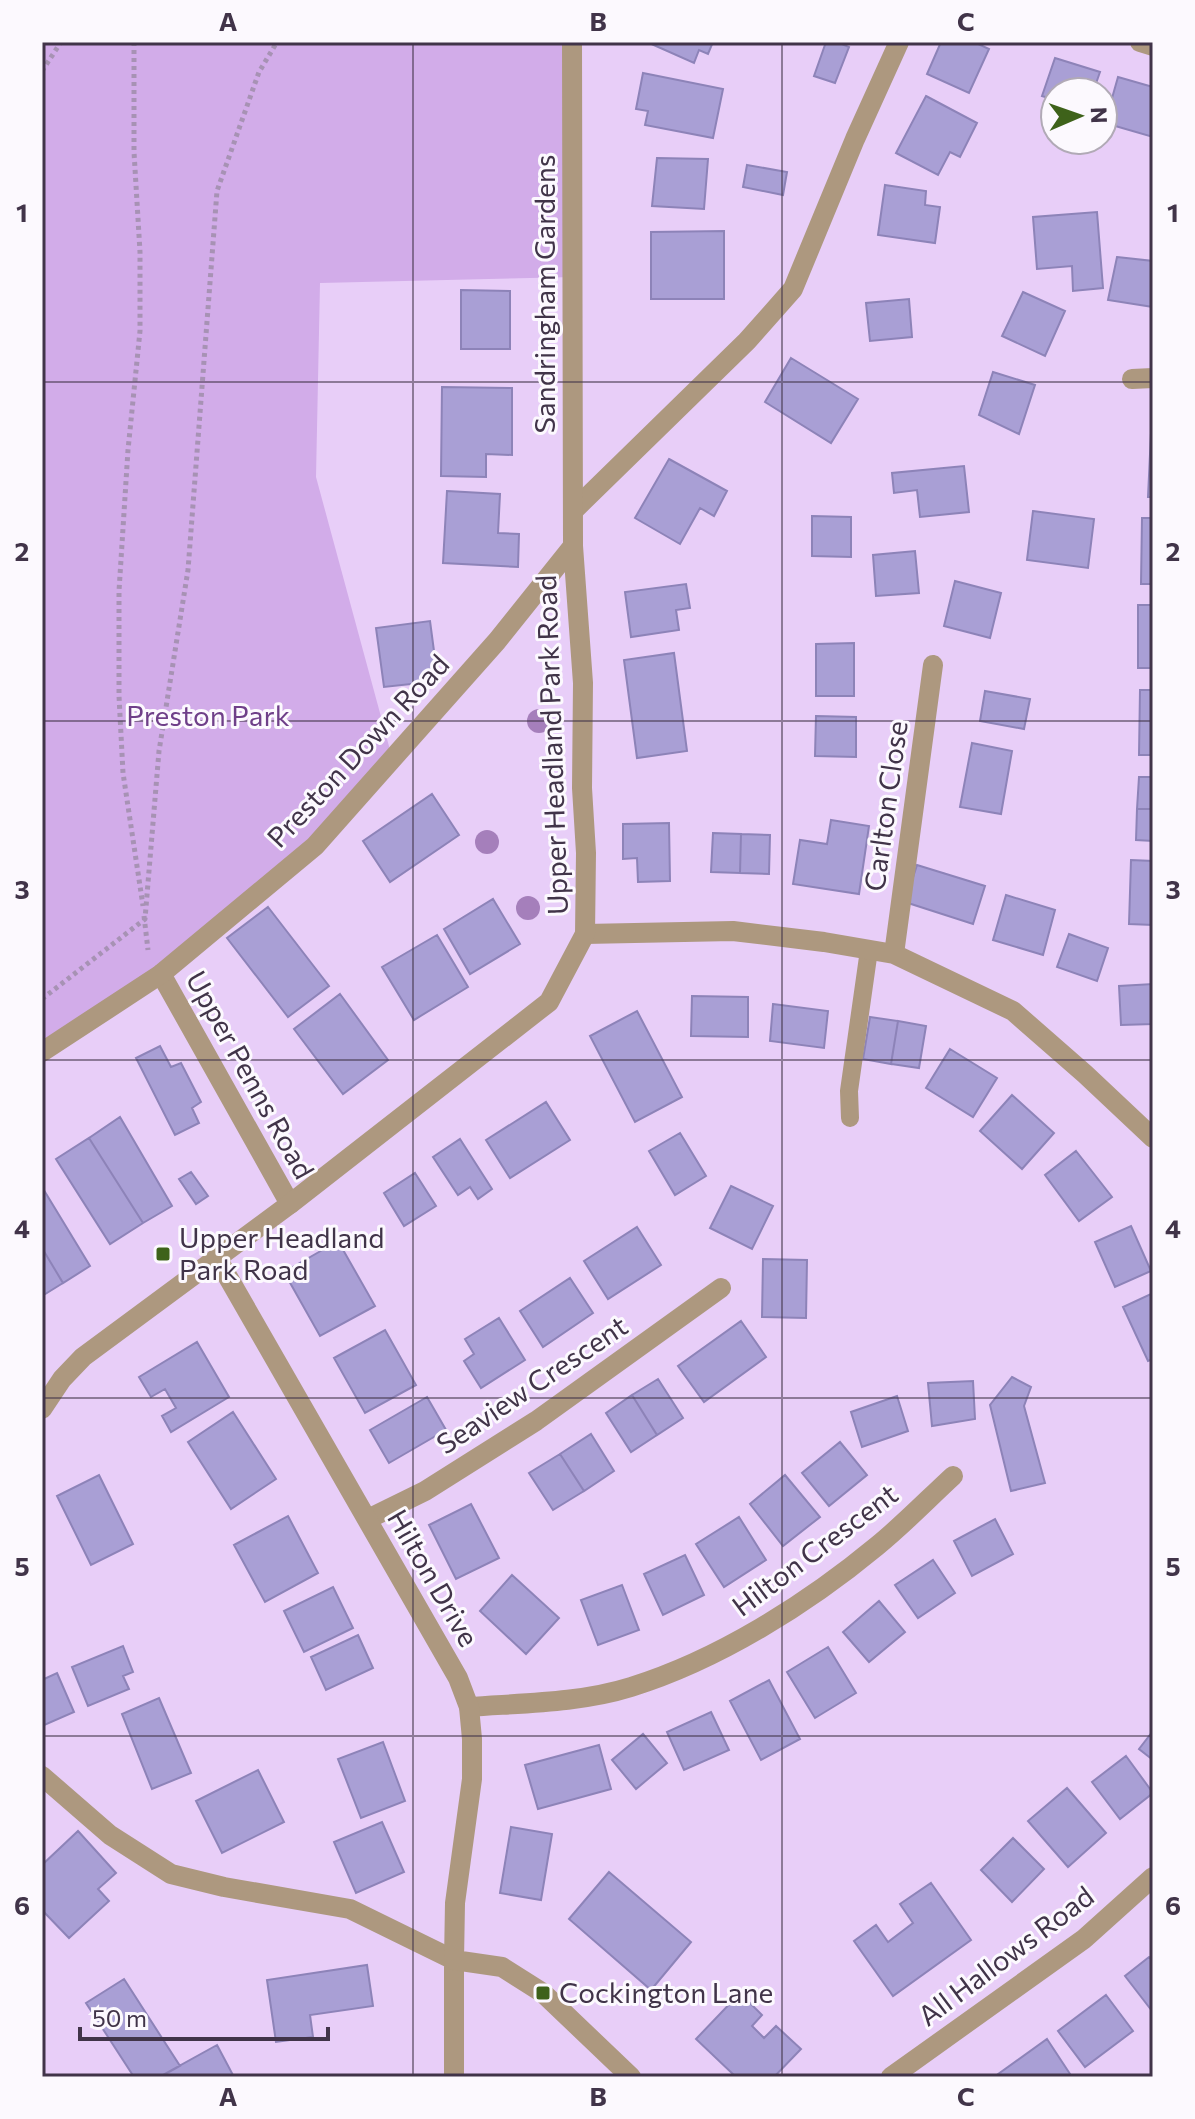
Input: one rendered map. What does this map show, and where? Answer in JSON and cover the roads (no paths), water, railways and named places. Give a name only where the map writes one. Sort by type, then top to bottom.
[{"type":"street","name":"Sandringham Gardens","points":[[572,42],[573,546]]},
{"type":"street","points":[[574,510],[747,341],[793,289],[899,42]]},
{"type":"street","points":[[1140,42],[1153,46]]},
{"type":"street","points":[[1132,379],[1153,378]]},
{"type":"street","name":"Upper Headland Park Road","points":[[42,1409],[62,1379],[83,1357],[290,1204],[549,1002],[585,934],[583,683],[573,546]]},
{"type":"street","name":"Preston Down Road","points":[[42,1052],[161,974],[315,846],[497,641],[573,546]]},
{"type":"street","name":"Carlton Close","points":[[894,954],[933,665]]},
{"type":"street","points":[[585,934],[733,931],[894,954],[1013,1011],[1153,1138]]},
{"type":"street","name":"Upper Penns Road","points":[[161,974],[290,1204]]},
{"type":"street","name":"Hilton Drive","points":[[217,1258],[458,1678],[469,1707],[472,1779],[455,1903],[454,2077]]},
{"type":"street","name":"Seaview Crescent","points":[[368,1519],[425,1491],[536,1421],[721,1288]]},
{"type":"street","name":"Hilton Crescent","points":[[469,1707],[578,1699],[630,1688],[741,1640],[801,1602],[877,1546],[953,1476]]},
{"type":"street","points":[[42,1776],[110,1835],[171,1874],[224,1887],[350,1909],[454,1960],[502,1967],[543,1993],[631,2077]]},
{"type":"street","name":"All Hallows Road","points":[[891,2077],[1084,1939],[1153,1877]]},
{"type":"lane","points":[[850,1118],[849,1091],[869,950]]},
{"type":"place","name":"Upper Headland Park Road","points":[[163,1254]]},
{"type":"place","name":"Cockington Lane","points":[[543,1993]]},
{"type":"park label","name":"Preston Park","points":[[208,716]]}]
